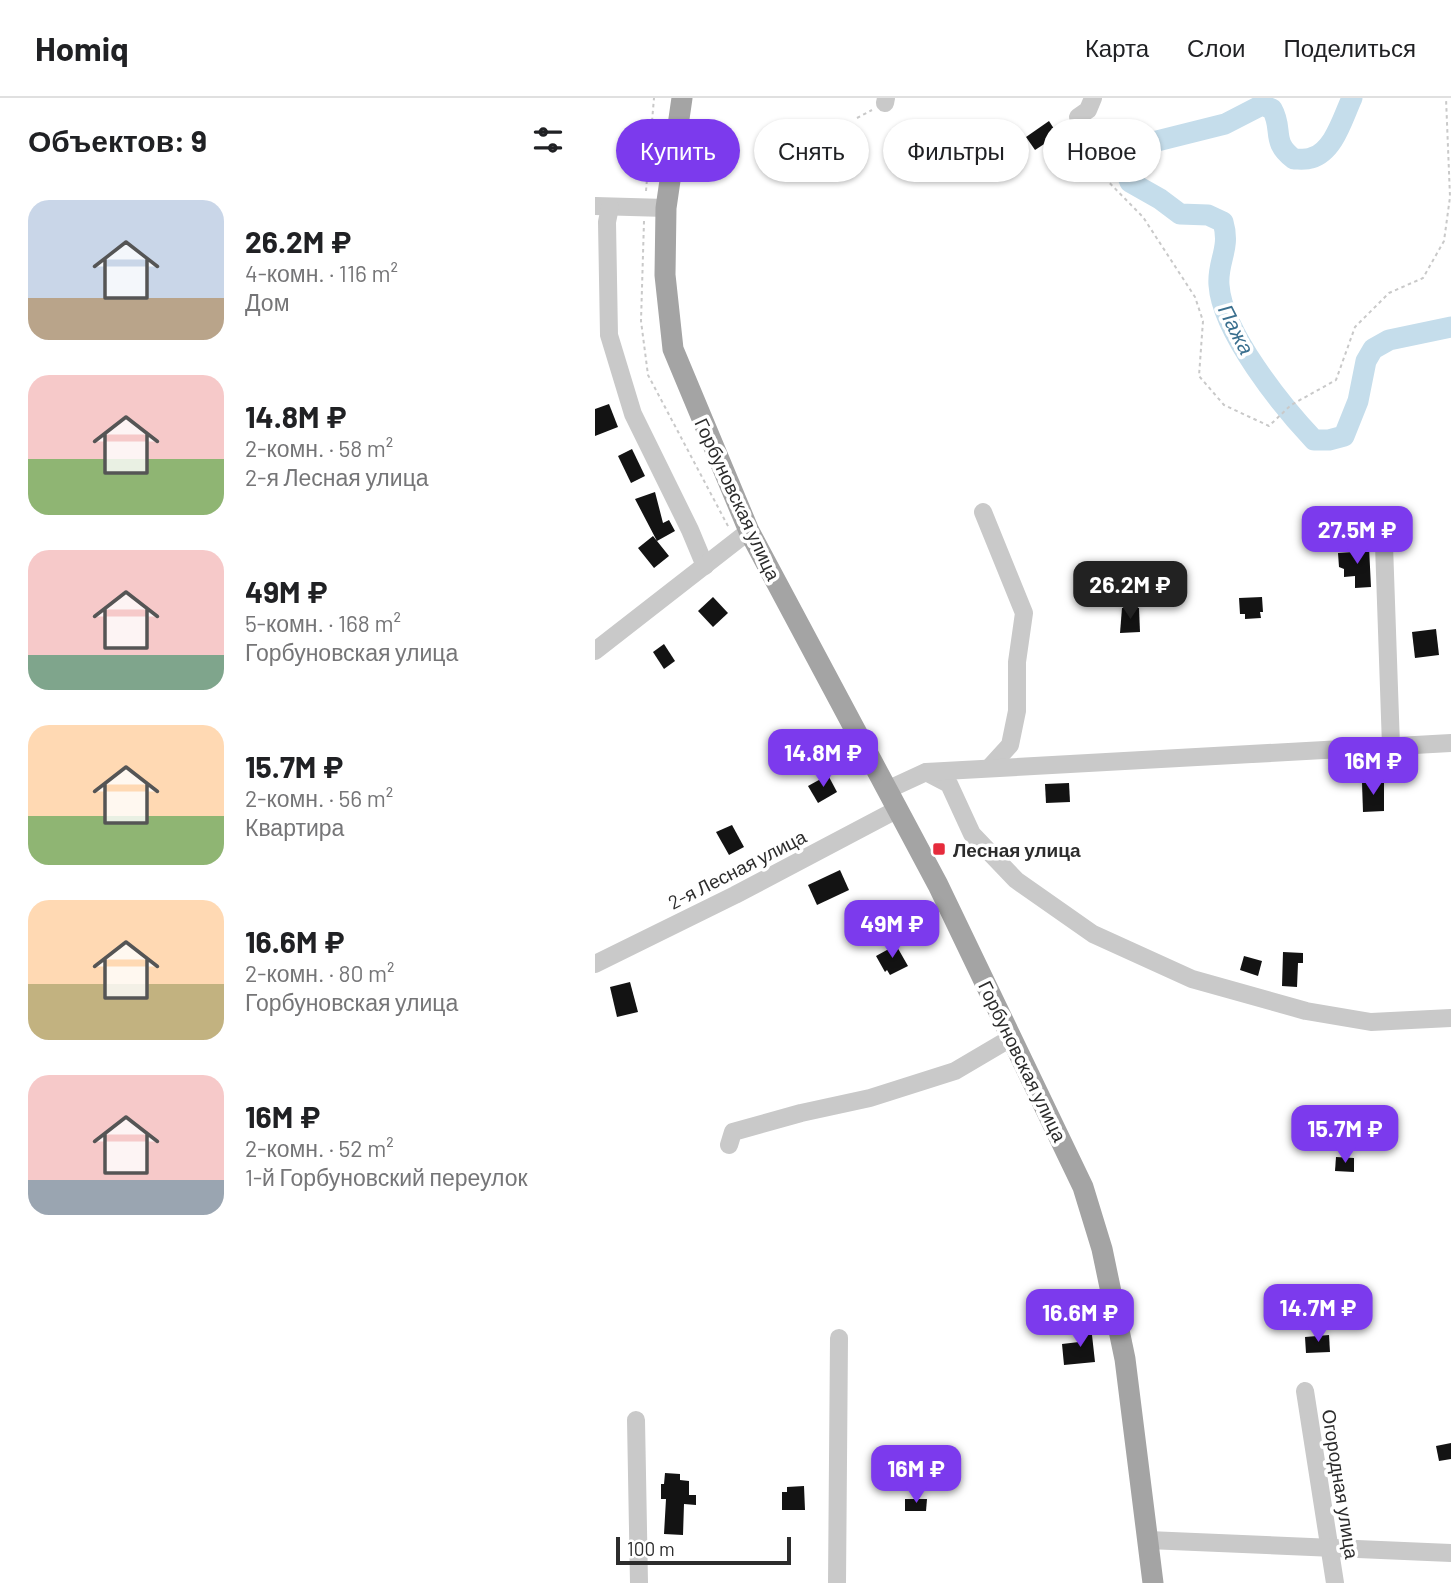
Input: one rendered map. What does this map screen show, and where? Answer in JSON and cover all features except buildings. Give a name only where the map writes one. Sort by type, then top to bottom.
[{"type":"main road","name":"Горбуновская улица","points":[[682,98],[655,208],[673,349],[743,536],[898,809],[938,885],[1083,1187],[1103,1249],[1125,1359],[1153,1583]]},
{"type":"street","points":[[655,208],[602,206],[607,222],[609,335],[633,414],[705,566]]},
{"type":"street","points":[[983,512],[1024,613],[1017,662],[1017,711],[1010,745],[989,768]]},
{"type":"street","points":[[1383,516],[1391,746]]},
{"type":"street","points":[[595,652],[743,536]]},
{"type":"street","points":[[887,790],[926,772],[1451,743]]},
{"type":"street","points":[[926,772],[949,784],[972,834],[1016,880],[1093,934],[1192,979],[1306,1011],[1371,1022],[1451,1018]]},
{"type":"street","name":"2-я Лесная улица","points":[[595,964],[735,895],[898,809]]},
{"type":"street","points":[[729,1144],[733,1132],[870,1098],[955,1071],[1011,1038]]},
{"type":"street","points":[[837,1583],[839,1338]]},
{"type":"street","name":"Огородная улица","points":[[1305,1391],[1335,1583]]},
{"type":"street","points":[[636,1420],[639,1583]]},
{"type":"street","points":[[1148,1540],[1451,1553]]},
{"type":"path","points":[[654,98],[655,208],[641,320],[648,375],[715,505],[743,536]]},
{"type":"path","points":[[1086,108],[1081,138],[1091,164],[1143,217],[1195,297],[1203,321],[1199,376],[1224,405],[1269,426],[1291,405],[1336,380],[1355,327],[1389,293],[1423,278],[1444,241],[1450,197],[1446,98]]},
{"type":"path","points":[[857,118],[885,100]]},
{"type":"waterway","name":"Пажа","points":[[1352,98],[1332,141],[1326,149],[1311,158],[1294,159],[1287,153],[1282,147],[1272,109],[1262,105],[1225,124],[1153,142],[1132,151],[1126,160],[1126,172],[1130,182],[1180,214],[1208,215],[1223,222],[1225,247],[1219,285],[1231,324],[1242,346],[1271,388],[1314,440],[1344,436],[1358,401],[1366,361],[1373,349],[1389,340],[1451,327]]},
{"type":"place","name":"Лесная улица","points":[[939,849]]}]
